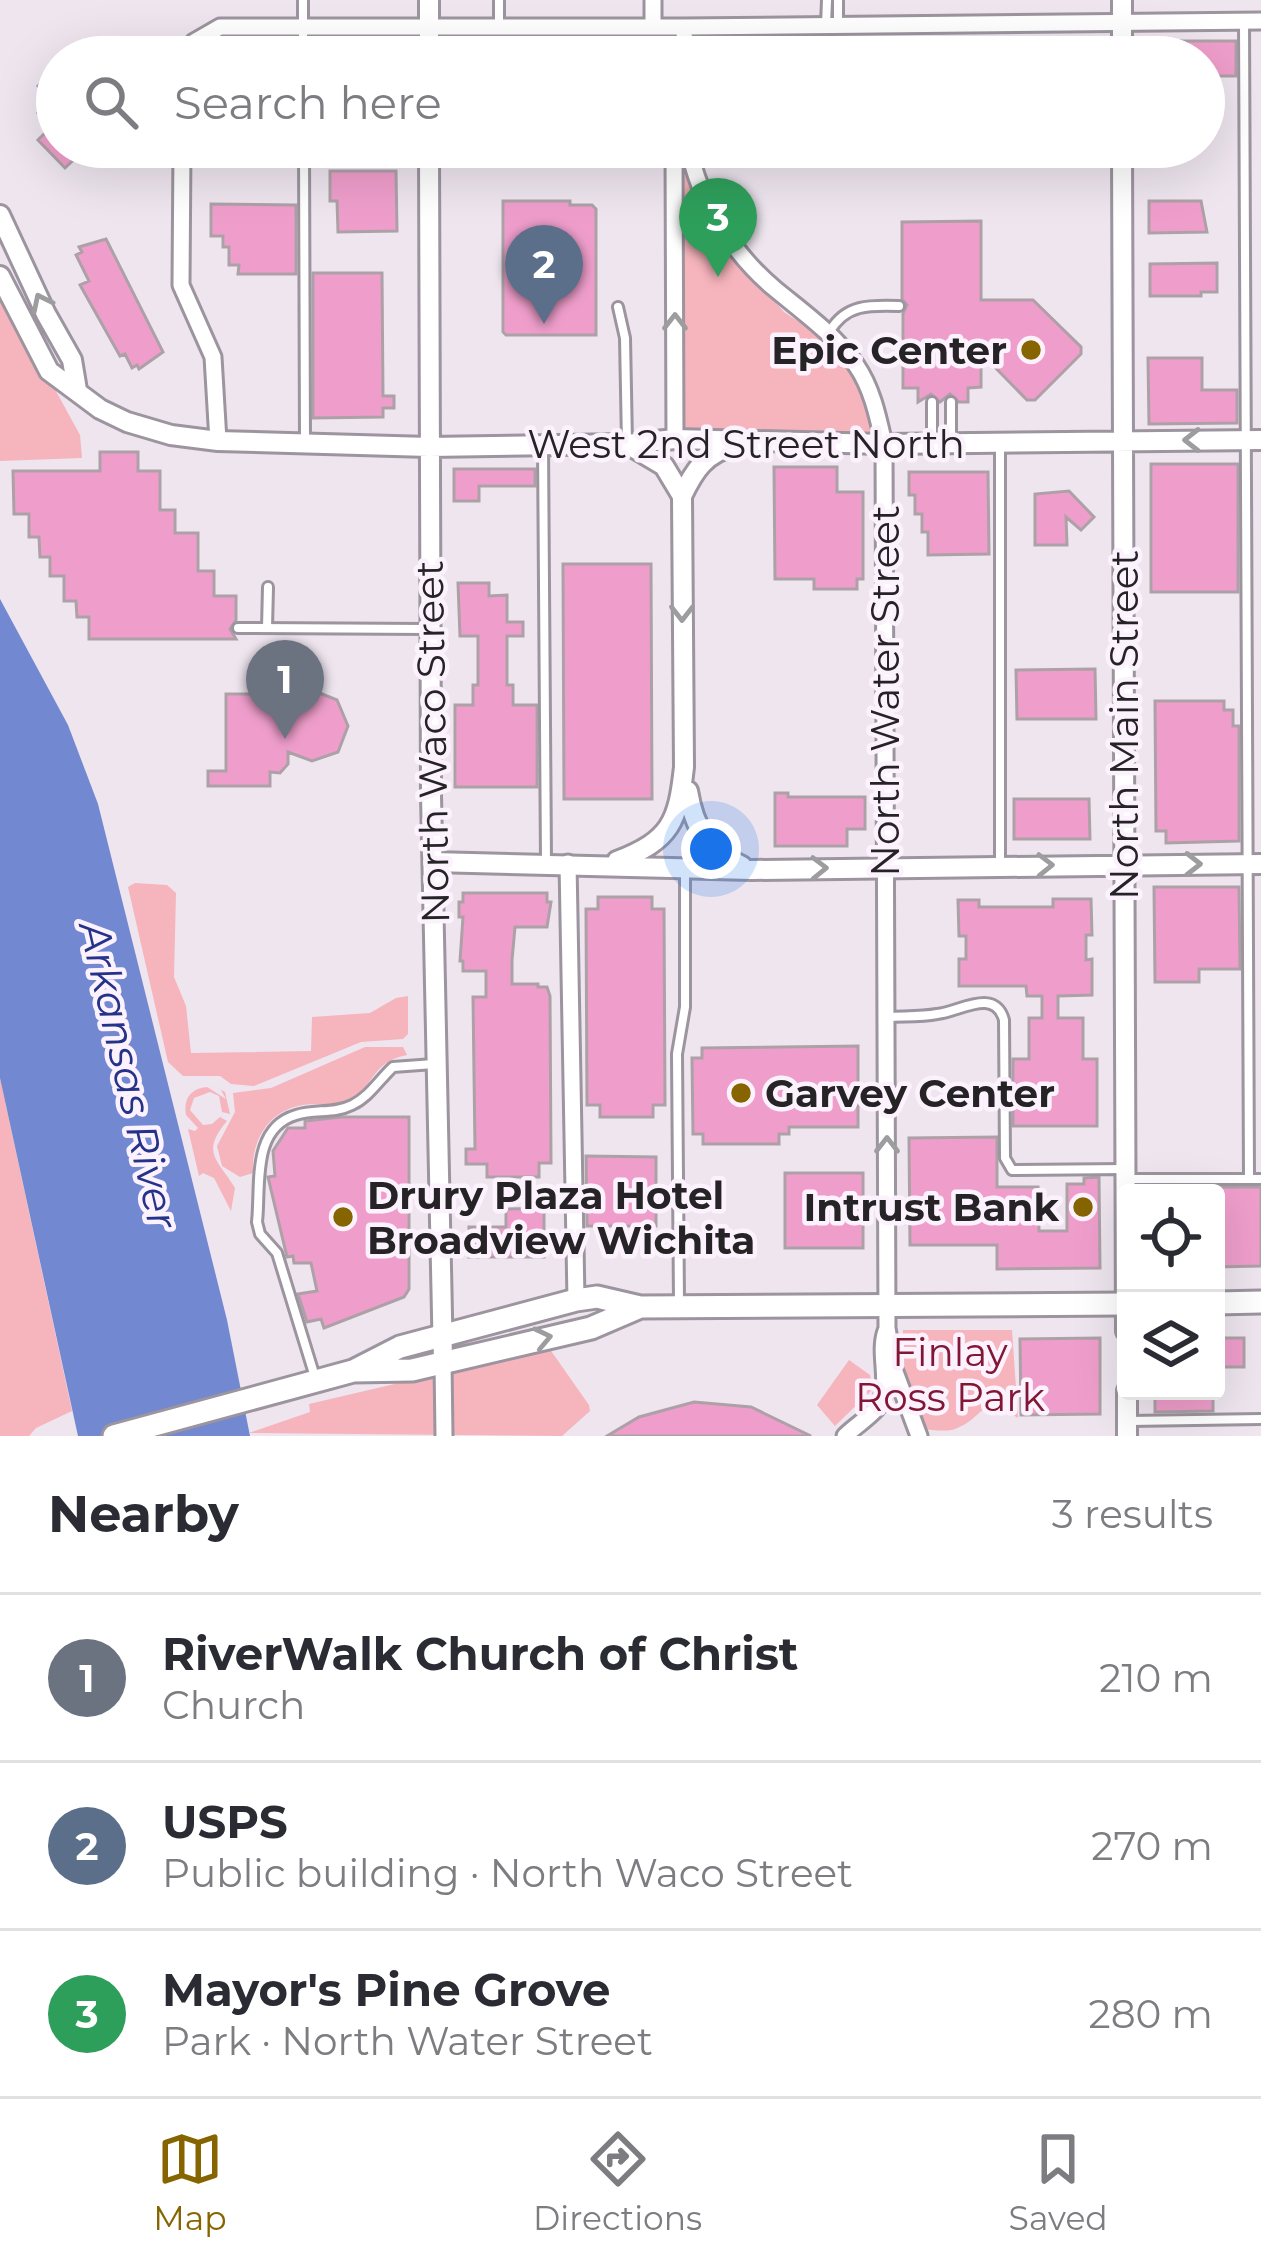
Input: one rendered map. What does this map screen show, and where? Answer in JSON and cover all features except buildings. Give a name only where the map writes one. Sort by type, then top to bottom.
[{"type":"main road","points":[[114,1436],[353,1371],[400,1347],[576,1300],[597,1298],[640,1306],[1117,1304]]},
{"type":"main road","points":[[1225,1303],[1261,1302]]},
{"type":"main road","points":[[353,1371],[412,1370],[591,1328],[640,1306]]},
{"type":"street","points":[[429,0],[429,36]]},
{"type":"street","points":[[653,0],[653,27]]},
{"type":"street","points":[[203,36],[224,27],[832,25],[1122,10],[1252,21]]},
{"type":"street","points":[[685,27],[685,36]]},
{"type":"street","points":[[182,168],[181,285],[213,358],[218,442]]},
{"type":"street","name":"North Waco Street","points":[[429,168],[430,629],[443,1362]]},
{"type":"street","points":[[674,168],[675,439]]},
{"type":"street","name":"North Water Street","points":[[696,168],[703,191],[747,263],[830,333],[859,368],[877,411],[884,444],[887,1328]]},
{"type":"street","name":"North Main Street","points":[[1122,168],[1126,1292]]},
{"type":"street","points":[[0,215],[73,360],[77,389]]},
{"type":"street","name":"West 2nd Street North","points":[[0,275],[49,371],[100,409],[127,422],[218,442],[429,447],[675,439],[884,444],[1253,440]]},
{"type":"street","points":[[606,865],[648,847],[672,826],[680,808],[684,767],[682,496],[696,467],[709,455],[755,442]]},
{"type":"street","points":[[627,444],[664,466],[682,496]]},
{"type":"street","points":[[684,767],[690,806],[707,844],[717,855],[752,870]]},
{"type":"street","points":[[433,862],[752,870],[1254,864]]},
{"type":"street","points":[[568,863],[576,1300]]},
{"type":"street","points":[[845,1436],[877,1408],[885,1390],[881,1347],[887,1328]]},
{"type":"street","points":[[887,1328],[894,1370],[918,1436]]},
{"type":"street","points":[[443,1362],[444,1436]]},
{"type":"street","points":[[877,1408],[898,1415],[918,1436]]},
{"type":"lane","points":[[303,36],[304,0]]},
{"type":"lane","points":[[499,0],[499,27]]},
{"type":"lane","points":[[826,0],[832,25]]},
{"type":"lane","points":[[832,25],[838,0]]},
{"type":"lane","points":[[1249,1179],[1248,969],[1254,864],[1252,21]]},
{"type":"lane","points":[[304,168],[305,446]]},
{"type":"lane","points":[[830,333],[851,309],[899,306]]},
{"type":"lane","points":[[618,308],[625,338],[627,444]]},
{"type":"lane","points":[[932,402],[941,443]]},
{"type":"lane","points":[[941,443],[950,402]]},
{"type":"lane","points":[[1000,443],[1000,866]]},
{"type":"lane","points":[[543,444],[546,863]]},
{"type":"lane","points":[[267,628],[268,587]]},
{"type":"lane","points":[[238,628],[430,629]]},
{"type":"lane","points":[[679,1305],[677,1054],[686,1007],[685,868]]},
{"type":"lane","points":[[1248,969],[1261,969]]},
{"type":"lane","points":[[888,1017],[940,1014],[979,1002],[1001,1010],[1006,1158],[1012,1170],[1261,1179]]},
{"type":"lane","points":[[316,1381],[277,1253],[260,1234],[257,1222],[262,1149],[281,1121],[356,1103],[393,1067],[436,1064]]},
{"type":"lane","points":[[1249,1419],[1249,1436]]},
{"type":"lane","points":[[1127,1428],[1261,1419]]},
{"type":"green space","points":[[680,168],[690,168],[723,241],[784,312],[827,340],[855,374],[870,406],[876,435],[682,430]]},
{"type":"green space","points":[[0,289],[80,435],[82,458],[0,461]]},
{"type":"green space","points":[[135,883],[167,885],[176,893],[174,977],[186,1006],[191,1053],[311,1051],[312,1017],[370,1013],[408,996],[408,1034],[403,1039],[361,1042],[254,1086],[231,1084],[220,1076],[183,1076],[168,1062],[128,887]]},
{"type":"green space","points":[[365,1047],[403,1047],[407,1055],[380,1068],[350,1099],[281,1113],[259,1138],[253,1173],[240,1177],[222,1166],[217,1146],[235,1112],[233,1093],[271,1088]]},
{"type":"green space","points":[[0,1078],[72,1411],[29,1436],[0,1436]]},
{"type":"green space","points":[[206,1082],[225,1092],[230,1114],[222,1112],[219,1096],[210,1092],[194,1098],[190,1110],[203,1125],[220,1117],[227,1121],[213,1149],[235,1188],[231,1211],[214,1178],[199,1176],[188,1129],[198,1128],[186,1115],[187,1099],[193,1092],[207,1087],[226,1099],[221,1090]]},
{"type":"green space","name":"Finlay Ross Park","points":[[903,1330],[1012,1330],[1018,1418],[989,1407],[955,1429],[923,1429],[905,1368]]},
{"type":"green space","points":[[549,1348],[590,1411],[562,1436],[249,1433],[310,1412],[309,1404]]},
{"type":"green space","points":[[849,1360],[870,1375],[873,1389],[835,1426],[817,1405]]},
{"type":"water","name":"Arkansas River","points":[[0,599],[68,725],[98,804],[227,1320],[250,1436],[78,1436],[0,1078]]},
{"type":"place","name":"Mayor's Pine Grove","points":[[718,277]]},
{"type":"place","name":"USPS","points":[[544,324]]},
{"type":"place","name":"Epic Center","points":[[1031,350]]},
{"type":"place","name":"RiverWalk Church of Christ","points":[[285,739]]},
{"type":"place","name":"Garvey Center","points":[[741,1093]]},
{"type":"place","name":"Intrust Bank","points":[[1083,1207]]},
{"type":"place","name":"Drury Plaza Hotel Broadview Wichita","points":[[343,1217]]}]
